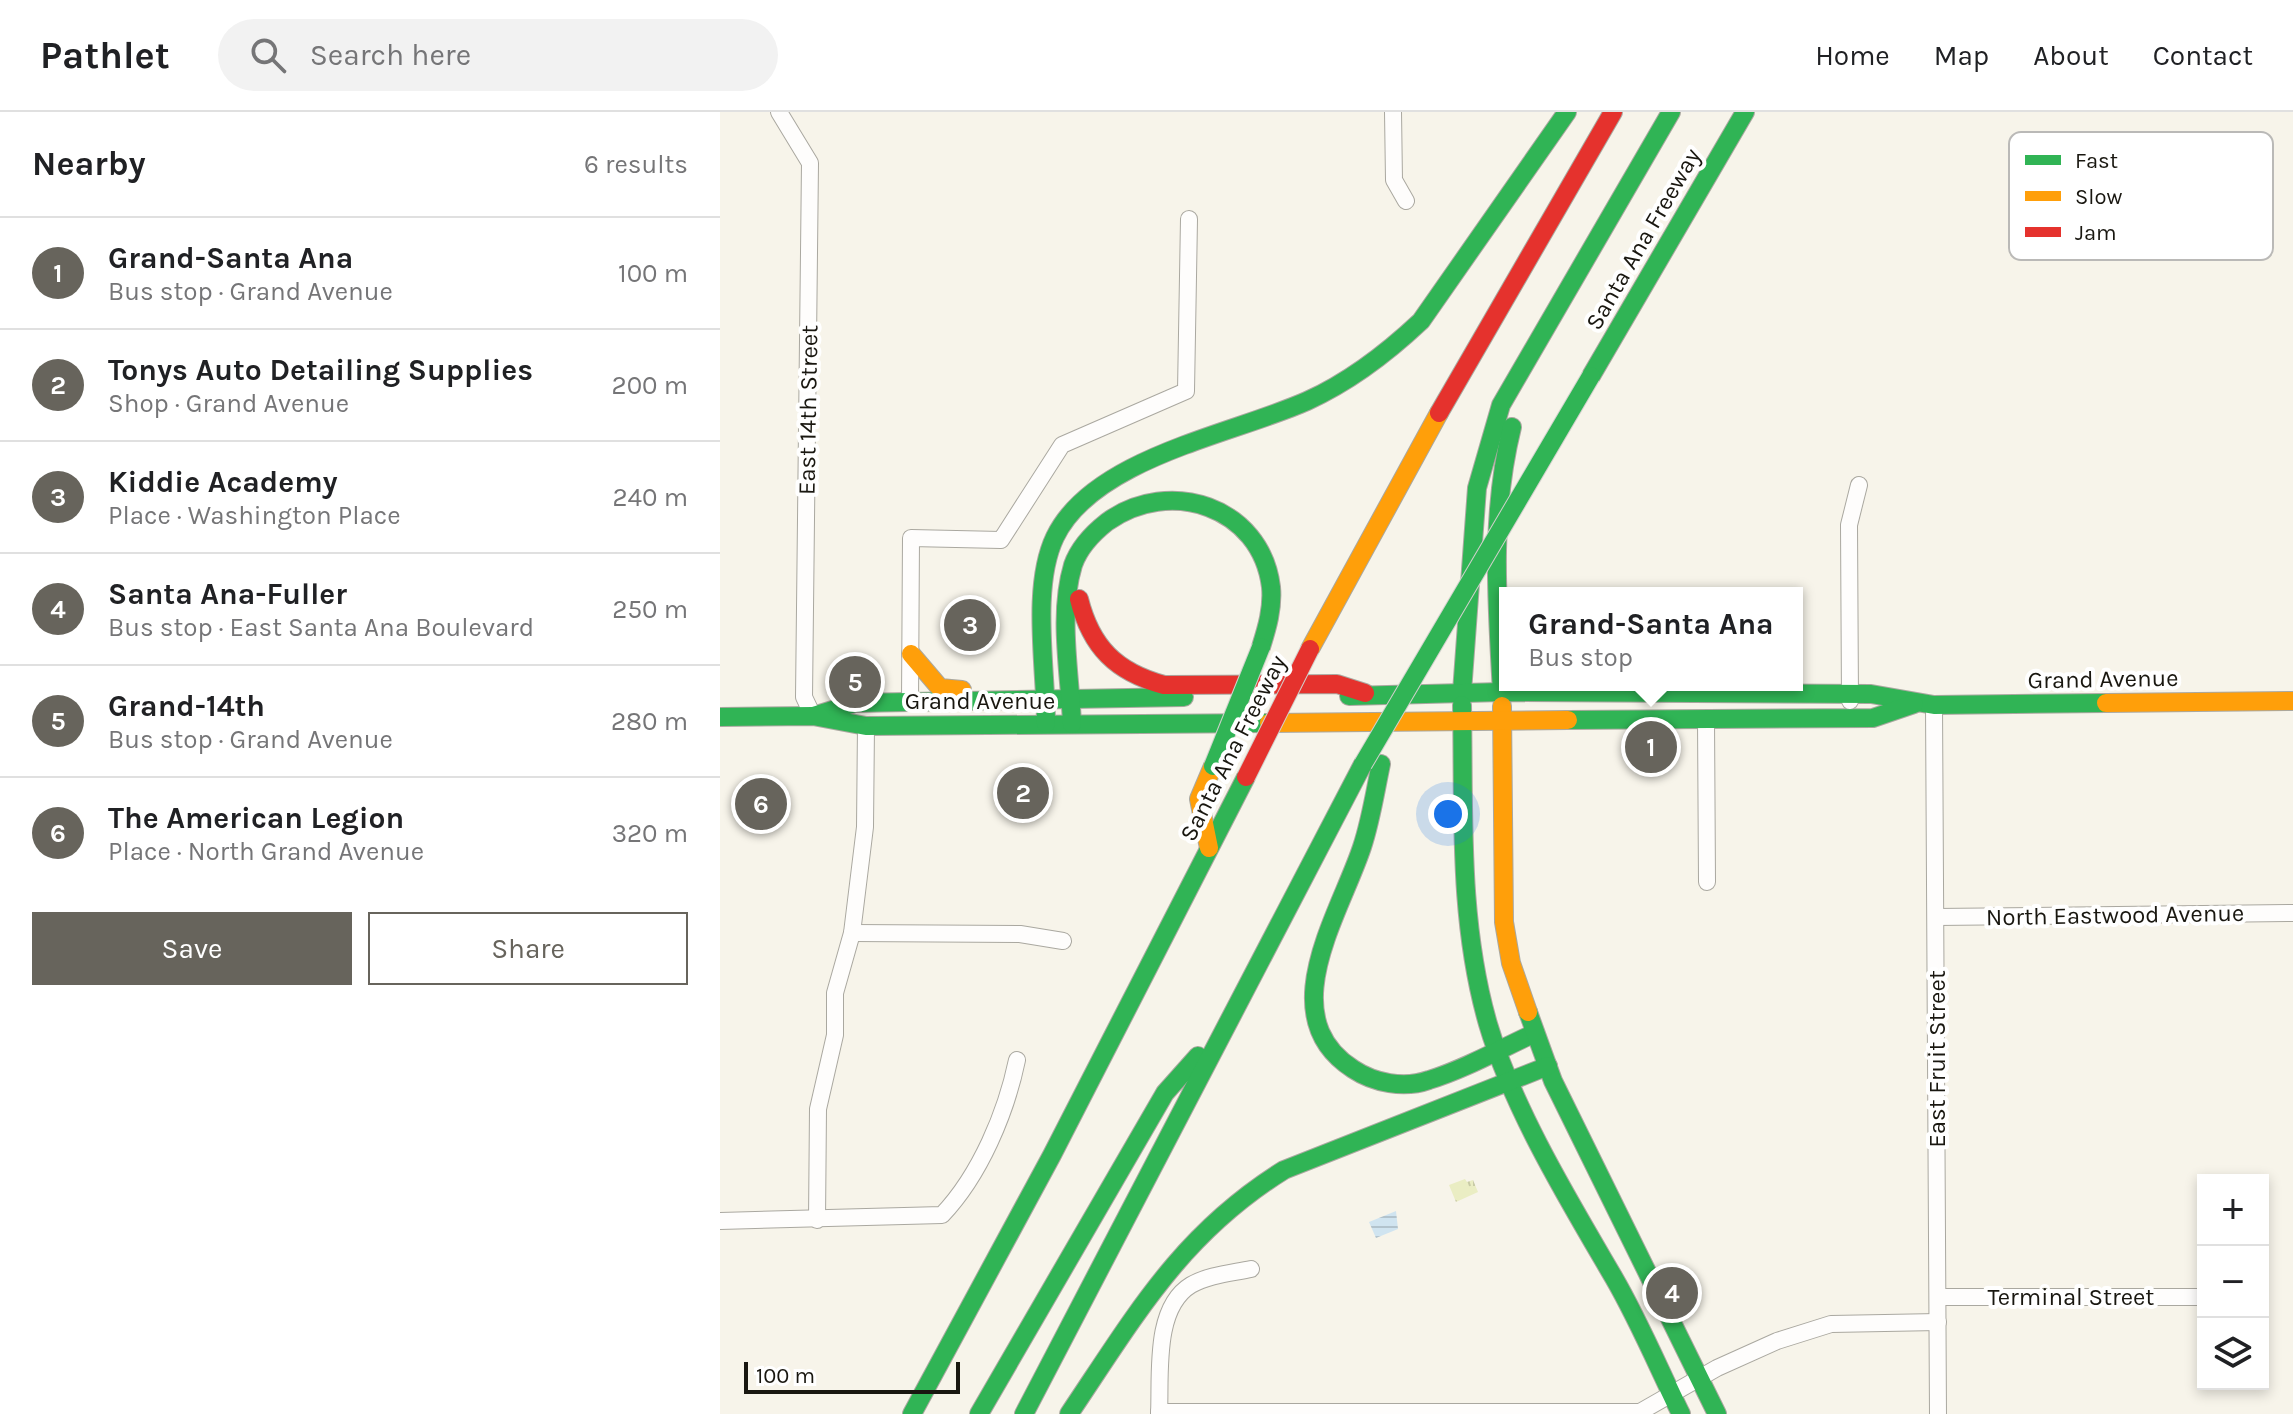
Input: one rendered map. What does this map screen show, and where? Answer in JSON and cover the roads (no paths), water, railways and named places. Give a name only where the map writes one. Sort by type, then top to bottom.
[{"type":"main road","points":[[1046,724],[1046,571],[1056,536],[1081,501],[1102,485],[1151,462],[1307,400],[1354,375],[1403,338],[1421,321],[1567,112]]},
{"type":"main road","name":"Santa Ana Freeway","points":[[912,1414],[1052,1155],[1310,649],[1436,419],[1613,112]]},
{"type":"main road","points":[[1671,112],[1501,405],[1477,488],[1468,580],[1462,721],[1466,921],[1475,973],[1498,1050],[1510,1081],[1578,1219],[1616,1281],[1681,1414]]},
{"type":"main road","points":[[1500,587],[1499,492],[1505,451],[1516,414],[1687,112]]},
{"type":"main road","name":"Santa Ana Freeway","points":[[1372,764],[1392,716],[1745,112]]},
{"type":"main road","points":[[1072,724],[1070,586],[1082,545],[1129,507],[1156,499],[1196,500],[1231,517],[1256,546],[1270,580],[1269,624],[1199,799],[1209,848]]},
{"type":"main road","points":[[1096,532],[1082,567],[1079,599],[1089,635],[1119,670],[1164,685],[1337,684],[1365,693]]},
{"type":"main road","points":[[911,654],[940,688],[973,689],[994,698]]},
{"type":"main road","name":"Grand Avenue","points":[[813,716],[855,703],[1046,697],[1339,697],[1365,693],[1462,692],[1871,694],[1914,704],[1934,705],[2293,701]]},
{"type":"main road","points":[[1502,692],[1504,922],[1511,963],[1548,1066],[1717,1414]]},
{"type":"main road","name":"Grand Avenue","points":[[813,716],[866,726],[1873,718],[1914,704]]},
{"type":"main road","points":[[720,717],[813,716]]},
{"type":"main road","points":[[1372,764],[1362,847],[1315,973],[1312,999],[1320,1030],[1340,1060],[1361,1074],[1385,1083],[1428,1081],[1535,1033]]},
{"type":"main road","points":[[1024,1414],[1231,1019],[1372,764]]},
{"type":"main road","points":[[979,1414],[1165,1093],[1231,1019]]},
{"type":"main road","points":[[1069,1414],[1150,1291],[1188,1242],[1232,1203],[1284,1170],[1548,1066]]},
{"type":"street","name":"East 14th Street","points":[[779,112],[810,163],[804,697],[813,716]]},
{"type":"street","points":[[1393,112],[1394,180],[1406,201]]},
{"type":"street","points":[[910,701],[911,538],[1001,540],[1062,445],[1186,391],[1189,219]]},
{"type":"street","points":[[1850,718],[1849,525],[1859,485]]},
{"type":"street","name":"East Fruit Street","points":[[1934,705],[1938,1414]]},
{"type":"street","points":[[1706,719],[1707,882]]},
{"type":"street","points":[[817,1220],[818,1109],[835,1035],[835,993],[852,933],[865,827],[866,726]]},
{"type":"street","name":"North Eastwood Avenue","points":[[1936,917],[2293,913]]},
{"type":"street","points":[[852,933],[1020,934],[1063,941]]},
{"type":"street","points":[[720,1221],[942,1215],[961,1195],[1009,1098],[1017,1060]]},
{"type":"street","points":[[1251,1269],[1191,1285],[1171,1304],[1166,1321],[1159,1413],[1640,1412],[1777,1341],[1831,1324],[1938,1322]]},
{"type":"street","name":"Terminal Street","points":[[1938,1297],[2197,1297]]},
{"type":"water","points":[[1396,1211],[1398,1229],[1376,1238],[1369,1222]]},
{"type":"place","name":"Kiddie Academy","points":[[970,625]]},
{"type":"place","name":"Grand-14th","points":[[855,682]]},
{"type":"place","name":"Grand-Santa Ana","points":[[1651,747]]},
{"type":"place","name":"Tonys Auto Detailing Supplies","points":[[1023,793]]},
{"type":"place","name":"The American Legion","points":[[761,804]]},
{"type":"place","name":"Santa Ana-Fuller","points":[[1672,1293]]}]
